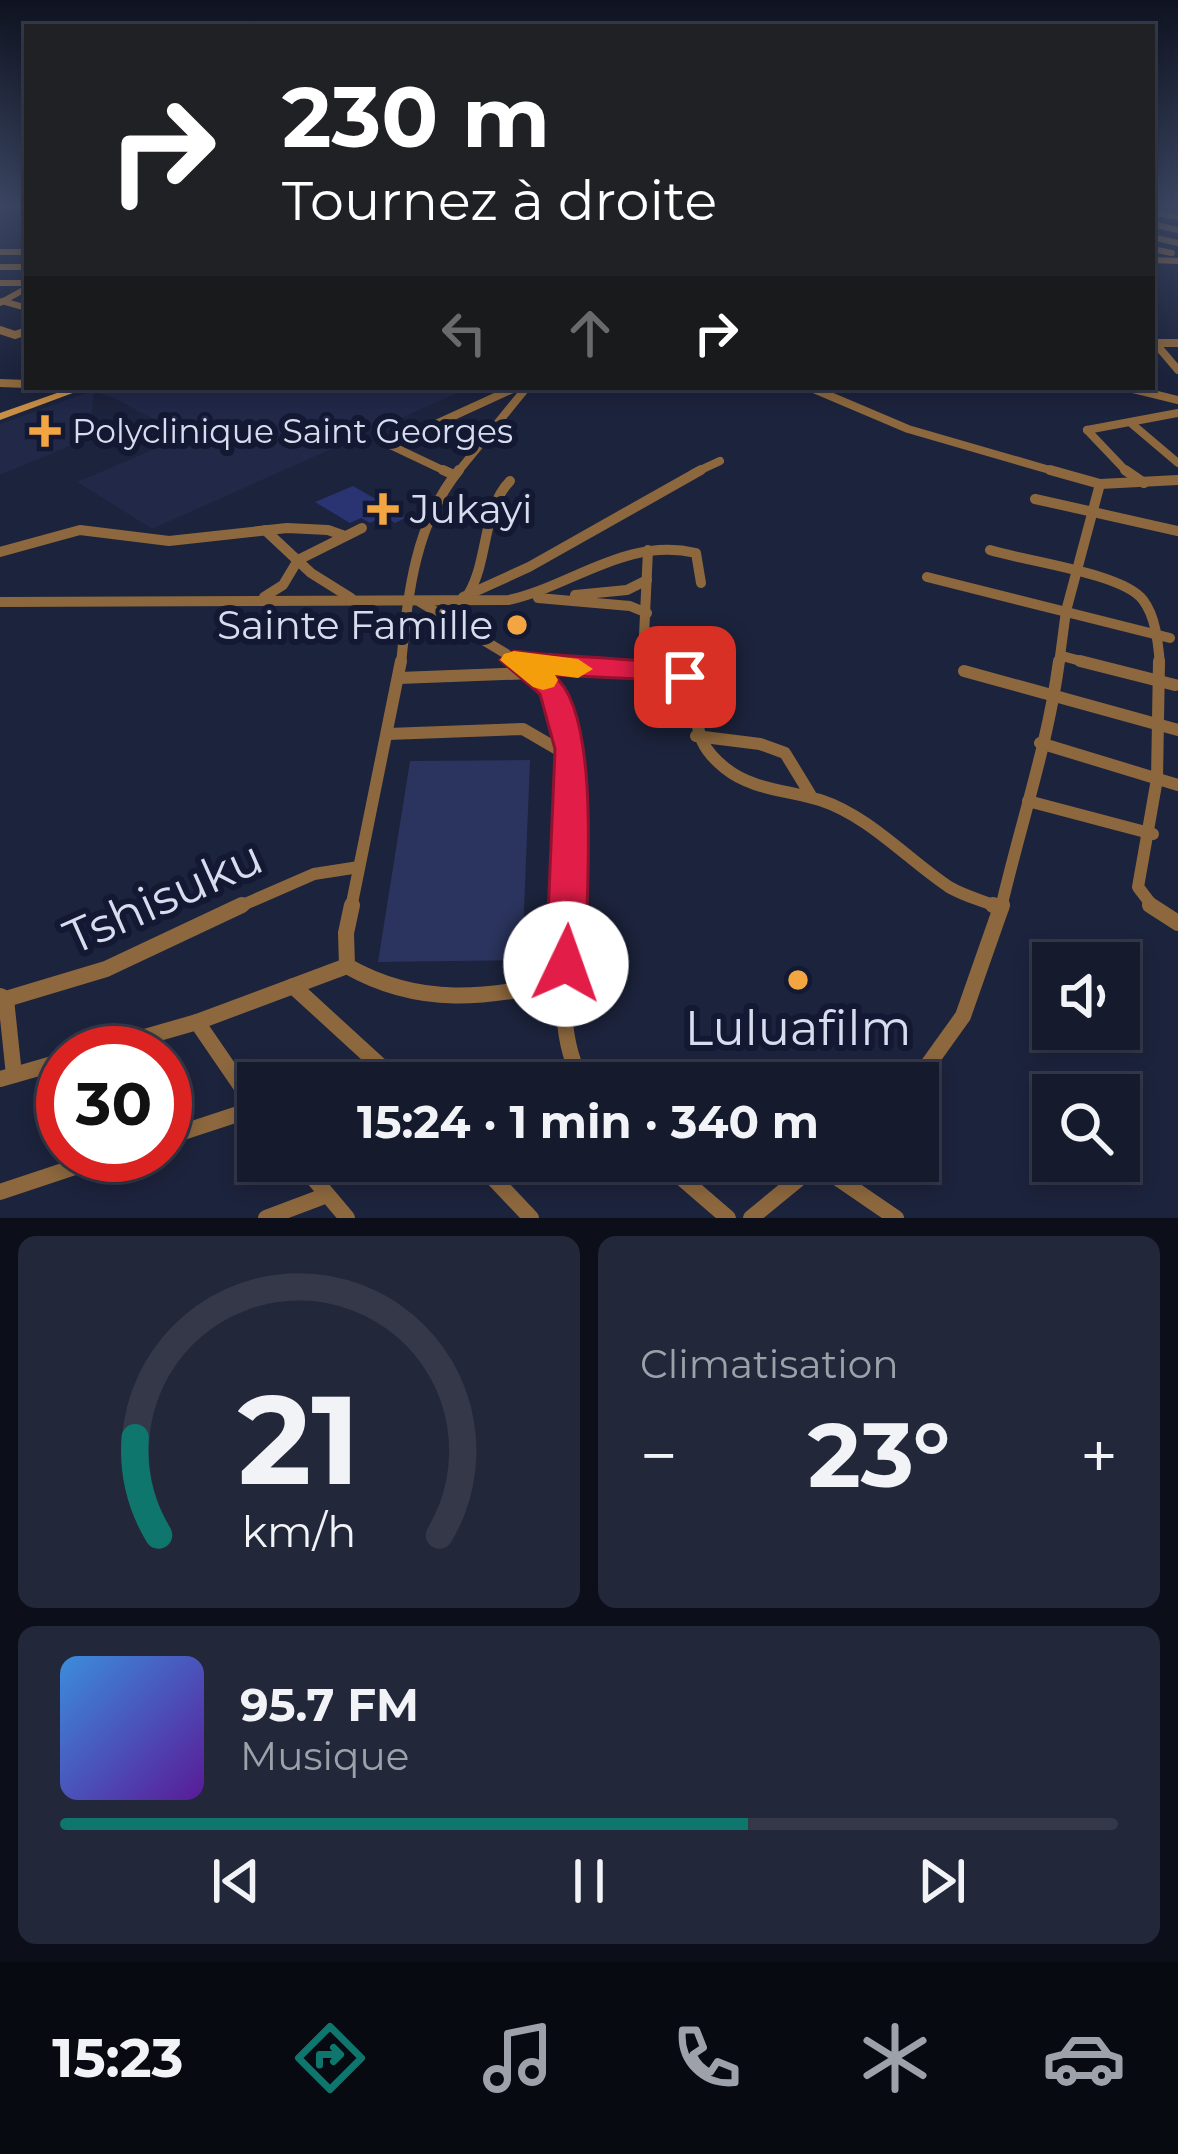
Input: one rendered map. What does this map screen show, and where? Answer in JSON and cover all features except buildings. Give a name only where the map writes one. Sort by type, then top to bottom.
[{"type":"street","points":[[1155,344],[1178,370]]},
{"type":"street","points":[[0,417],[76,390]]},
{"type":"street","points":[[454,475],[390,445],[510,390]]},
{"type":"street","points":[[347,966],[346,933],[413,600],[409,584],[437,498],[525,390]]},
{"type":"street","points":[[815,390],[918,432],[1100,484],[1178,480]]},
{"type":"street","points":[[1138,390],[1178,400]]},
{"type":"street","points":[[1144,483],[1087,431],[1178,413]]},
{"type":"street","points":[[1132,424],[1178,463]]},
{"type":"street","points":[[460,598],[533,566],[669,484],[720,461]]},
{"type":"street","points":[[460,598],[483,569],[497,494],[510,481]]},
{"type":"street","points":[[931,1062],[963,1016],[1001,908],[1040,743],[1056,697],[1066,611],[1100,484]]},
{"type":"street","points":[[1035,499],[1178,530]]},
{"type":"street","points":[[255,601],[283,586],[298,560],[362,528]]},
{"type":"street","points":[[0,552],[83,530],[177,542],[244,537],[265,530],[322,530],[345,536]]},
{"type":"street","points":[[265,530],[353,599]]},
{"type":"street","points":[[529,597],[589,567],[648,550],[696,554],[701,583]]},
{"type":"street","points":[[644,636],[648,550]]},
{"type":"street","points":[[990,550],[1142,596],[1163,620],[1170,638],[1173,728],[1138,887],[1150,905],[1178,923]]},
{"type":"street","points":[[927,577],[1170,638]]},
{"type":"street","points":[[550,598],[627,590],[646,580]]},
{"type":"street","points":[[373,599],[409,584]]},
{"type":"street","points":[[627,590],[647,603]]},
{"type":"street","points":[[0,602],[529,597],[630,606],[647,603]]},
{"type":"street","points":[[413,600],[557,696],[571,757],[566,980],[568,1042],[574,1062]]},
{"type":"street","points":[[1063,656],[1174,685]]},
{"type":"street","points":[[399,678],[522,669],[680,674],[694,692],[697,736],[739,779],[810,794],[876,830],[951,888],[1001,908]]},
{"type":"street","points":[[964,671],[1173,728]]},
{"type":"street","points":[[388,734],[523,729],[571,757]]},
{"type":"street","points":[[697,736],[760,744],[785,754],[810,794]]},
{"type":"street","points":[[1040,743],[1178,785]]},
{"type":"street","points":[[1028,801],[1153,834]]},
{"type":"street","name":"Tshisuku","points":[[3,997],[69,984],[314,874],[359,867]]},
{"type":"street","points":[[347,966],[372,984],[441,998],[506,996],[566,980]]},
{"type":"street","points":[[183,1026],[347,966]]},
{"type":"street","points":[[292,986],[376,1062]]},
{"type":"street","points":[[3,997],[7,1077],[36,1069]]},
{"type":"street","points":[[197,1022],[237,1081]]},
{"type":"street","points":[[192,1130],[237,1116]]},
{"type":"street","points":[[0,1192],[36,1180]]},
{"type":"street","points":[[316,1182],[347,1218]]},
{"type":"street","points":[[502,1182],[531,1218]]},
{"type":"street","points":[[686,1182],[728,1218]]},
{"type":"street","points":[[752,1218],[795,1182]]},
{"type":"street","points":[[846,1182],[896,1218]]},
{"type":"street","points":[[266,1218],[327,1196]]},
{"type":"shaded area","points":[[95,390],[464,390],[152,529],[77,482],[185,436],[94,392],[89,438],[0,475],[0,424]]},
{"type":"shaded area","points":[[530,760],[522,960],[378,962],[410,761]]},
{"type":"slow traffic","points":[[543,680],[514,660],[578,669]]},
{"type":"place","name":"Polyclinique Saint Georges","points":[[45,431]]},
{"type":"place","name":"Jukayi","points":[[383,509]]},
{"type":"place","name":"Sainte Famille","points":[[517,625]]},
{"type":"place","name":"Luluafilm","points":[[798,980]]},
{"type":"route","points":[[566,964],[571,749],[554,690],[514,660],[588,670],[662,671],[685,677]]}]
